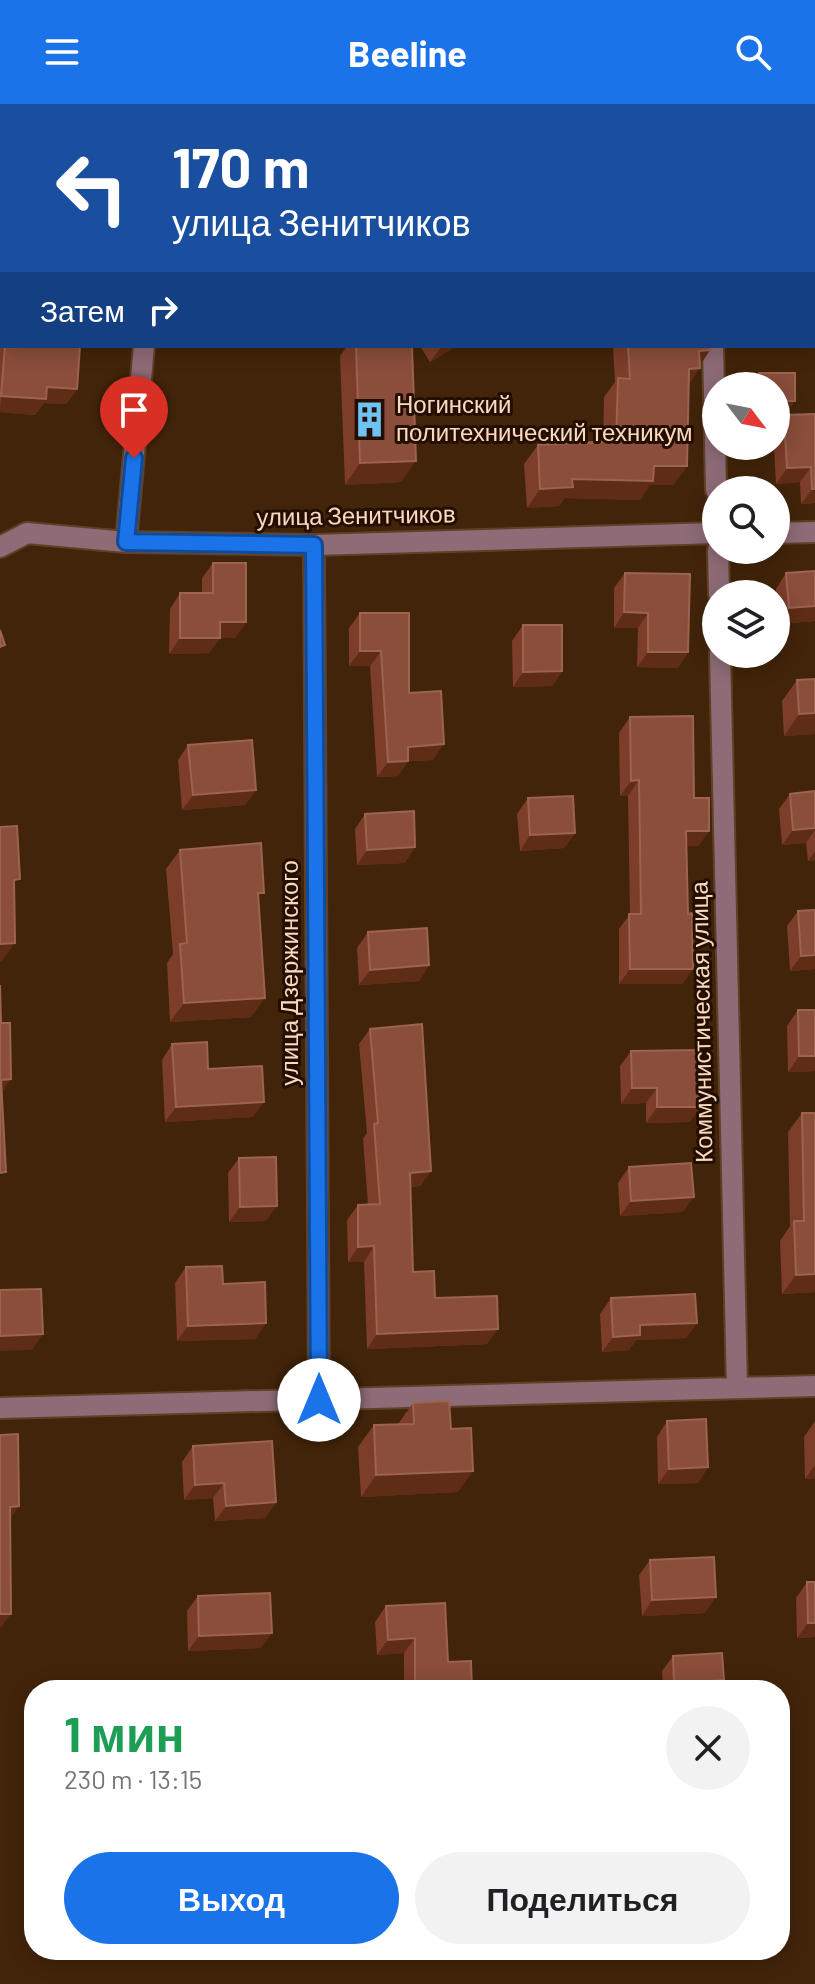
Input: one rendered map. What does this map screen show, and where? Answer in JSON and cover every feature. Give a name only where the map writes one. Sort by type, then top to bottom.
[{"type":"street","points":[[126,542],[144,348]]},
{"type":"street","points":[[713,348],[716,476]]},
{"type":"street","points":[[790,533],[815,532]]},
{"type":"street","name":"улица Зенитчиков","points":[[0,547],[27,533],[126,542],[314,545],[702,533]]},
{"type":"street","name":"улица Дзержинского","points":[[314,545],[319,1400]]},
{"type":"street","name":"Коммунистическая улица","points":[[720,668],[737,1388]]},
{"type":"street","points":[[0,1408],[815,1386]]},
{"type":"building","points":[[5,348],[80,348],[77,389],[47,387],[46,399],[1,396]]},
{"type":"building","points":[[356,348],[412,348],[416,461],[360,463]]},
{"type":"building","points":[[628,348],[710,348],[699,351],[700,368],[689,369],[687,466],[654,466],[653,481],[572,479],[573,487],[540,489],[538,445],[616,441],[618,378],[630,379]]},
{"type":"building","points":[[790,373],[795,373],[795,401],[790,401]]},
{"type":"building","points":[[815,414],[815,489],[812,489],[811,467],[787,468],[787,460],[790,460],[790,415]]},
{"type":"building","points":[[213,563],[246,563],[246,622],[220,622],[220,638],[180,638],[180,593],[213,593]]},
{"type":"building","points":[[815,571],[815,606],[790,608],[790,580],[787,580],[786,573]]},
{"type":"building","points":[[625,573],[690,574],[688,652],[648,652],[648,613],[624,612]]},
{"type":"building","points":[[360,613],[409,613],[409,693],[441,691],[444,744],[408,747],[408,761],[388,762],[381,651],[360,651]]},
{"type":"building","points":[[523,625],[562,625],[562,671],[523,672]]},
{"type":"building","points":[[0,630],[5,645],[0,647]]},
{"type":"building","points":[[815,679],[815,713],[799,714],[797,680]]},
{"type":"building","points":[[693,716],[694,798],[709,798],[709,831],[686,831],[693,969],[630,969],[629,914],[641,914],[639,780],[631,781],[630,717]]},
{"type":"building","points":[[252,740],[256,790],[193,795],[188,745]]},
{"type":"building","points":[[815,791],[815,828],[793,830],[790,794]]},
{"type":"building","points":[[573,796],[575,833],[530,835],[528,798]]},
{"type":"building","points":[[414,811],[415,847],[367,850],[365,814]]},
{"type":"building","points":[[17,826],[20,879],[14,880],[15,943],[0,944],[0,827]]},
{"type":"building","points":[[261,843],[264,893],[258,893],[265,998],[184,1003],[180,944],[187,943],[180,850]]},
{"type":"building","points":[[815,910],[815,955],[801,956],[798,911]]},
{"type":"building","points":[[427,928],[429,965],[370,970],[368,932]]},
{"type":"building","points":[[0,985],[1,1023],[10,1023],[11,1079],[1,1080],[6,1172],[0,1173]]},
{"type":"building","points":[[798,1010],[815,1010],[815,1056],[799,1056]]},
{"type":"building","points":[[422,1024],[431,1171],[410,1173],[413,1272],[434,1271],[435,1298],[497,1296],[498,1329],[377,1334],[374,1246],[358,1247],[358,1205],[380,1204],[374,1124],[378,1123],[370,1029]]},
{"type":"building","points":[[207,1042],[208,1069],[262,1066],[264,1102],[176,1107],[172,1044]]},
{"type":"building","points":[[700,1050],[701,1107],[657,1107],[657,1088],[632,1088],[631,1051]]},
{"type":"building","points":[[802,1113],[815,1113],[815,1274],[796,1275],[794,1221],[804,1221]]},
{"type":"building","points":[[276,1157],[277,1206],[240,1207],[239,1158]]},
{"type":"building","points":[[691,1163],[694,1197],[631,1201],[629,1167]]},
{"type":"building","points":[[222,1266],[223,1284],[265,1282],[266,1323],[188,1326],[186,1267]]},
{"type":"building","points":[[41,1289],[43,1334],[0,1336],[0,1290]]},
{"type":"building","points":[[695,1294],[697,1323],[640,1325],[640,1335],[613,1337],[611,1298]]},
{"type":"building","points":[[449,1401],[451,1429],[471,1428],[473,1471],[376,1475],[374,1425],[414,1424],[413,1403]]},
{"type":"building","points":[[706,1419],[708,1467],[669,1469],[667,1421]]},
{"type":"building","points":[[18,1434],[19,1506],[10,1507],[11,1614],[0,1614],[0,1435]]},
{"type":"building","points":[[272,1441],[276,1502],[226,1506],[224,1483],[195,1485],[193,1446]]},
{"type":"building","points":[[714,1557],[716,1597],[652,1600],[650,1560]]},
{"type":"building","points":[[807,1582],[815,1582],[815,1623],[808,1623]]},
{"type":"building","points":[[270,1593],[272,1633],[199,1636],[198,1596]]},
{"type":"building","points":[[445,1603],[448,1662],[471,1661],[472,1680],[415,1680],[415,1638],[388,1640],[386,1606]]},
{"type":"building","points":[[722,1653],[724,1680],[674,1680],[673,1656]]},
{"type":"place","name":"Ногинский политехнический техникум","points":[[370,419]]},
{"type":"route","points":[[134,458],[126,542],[314,545],[319,1400]]}]
